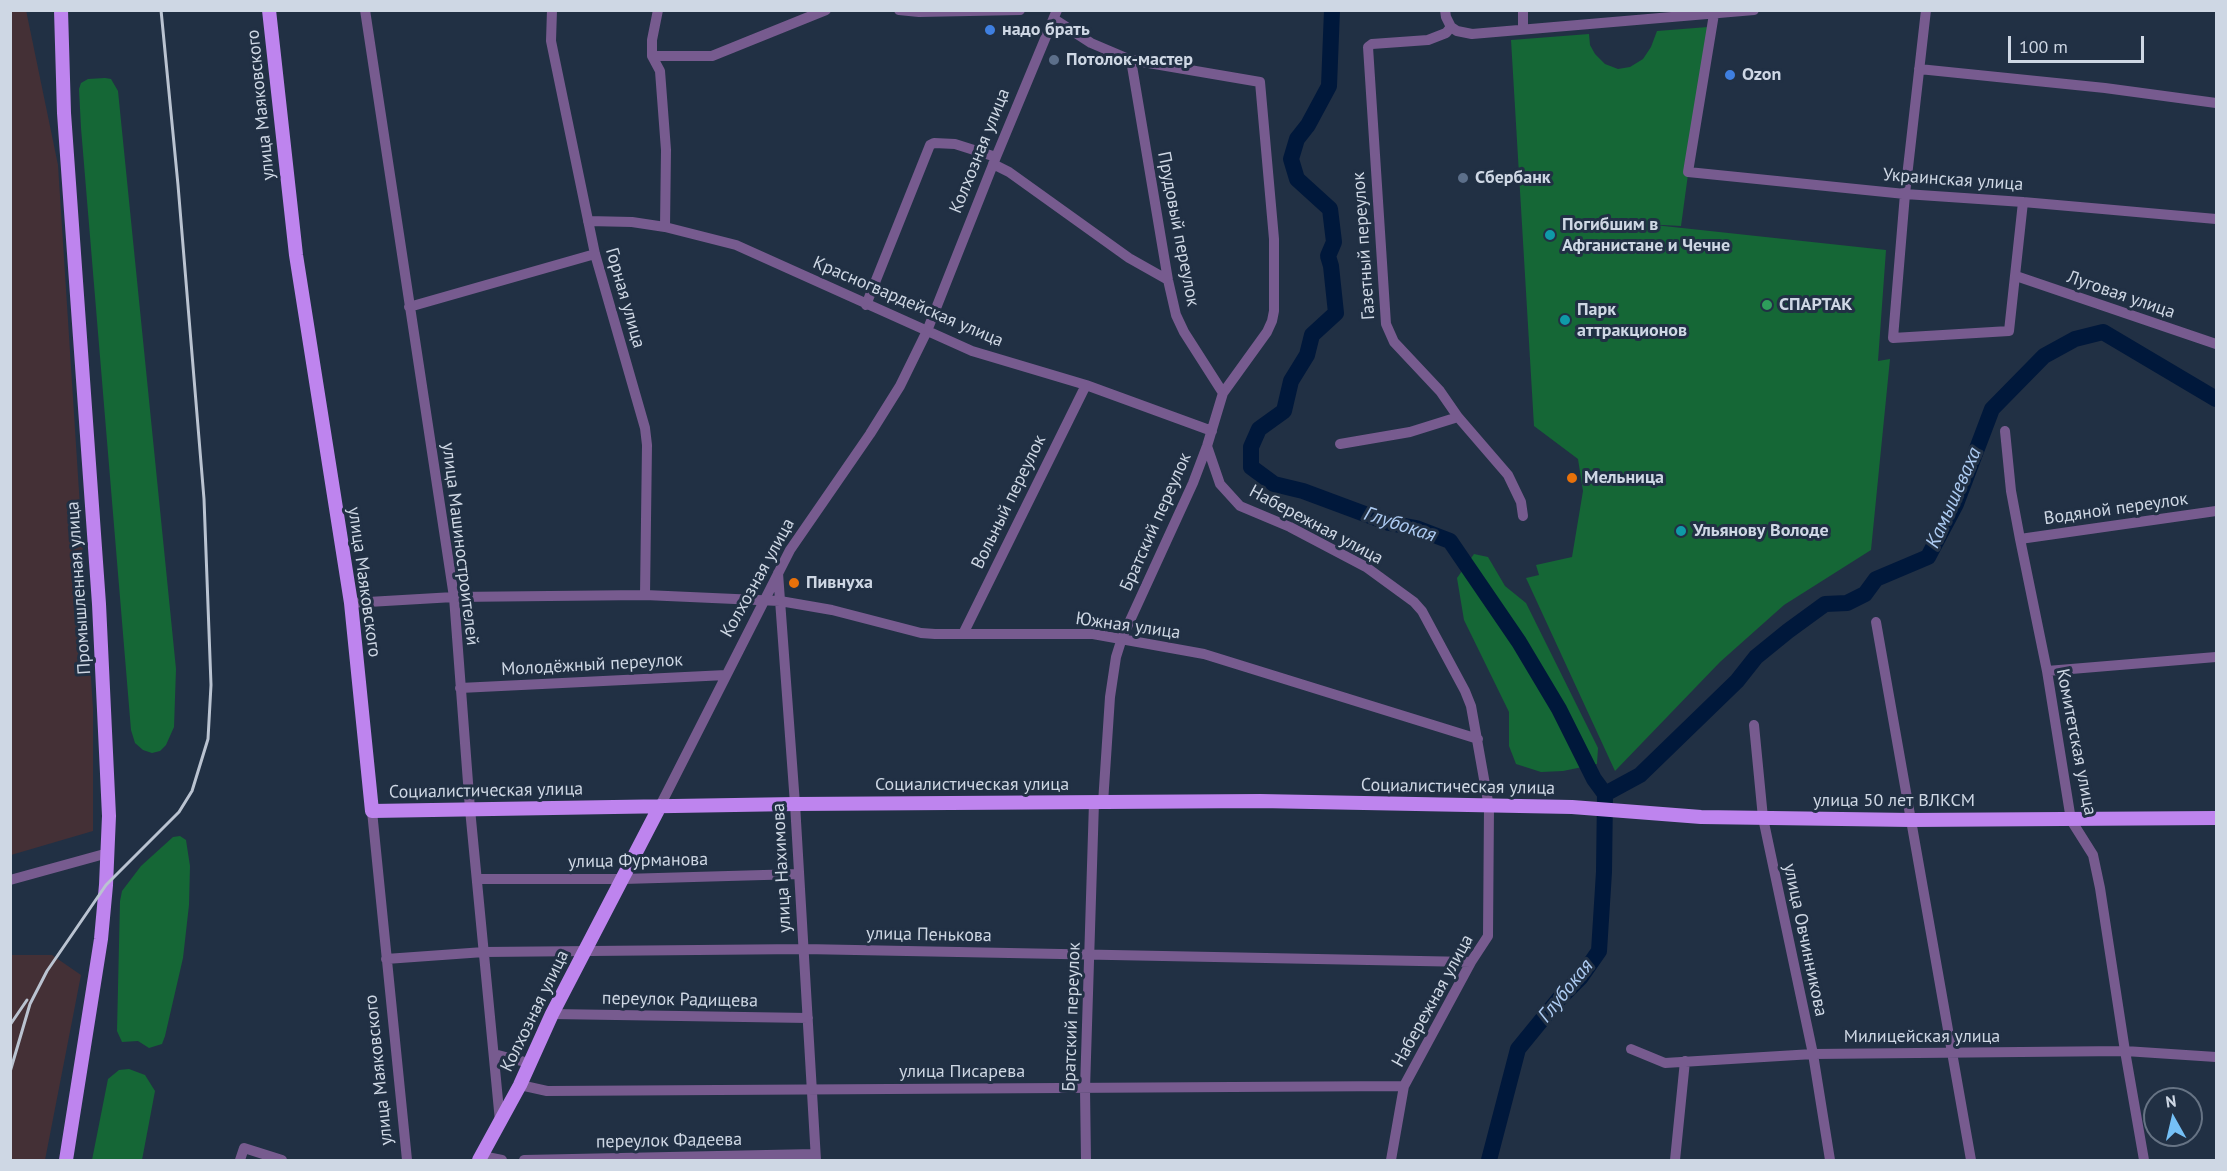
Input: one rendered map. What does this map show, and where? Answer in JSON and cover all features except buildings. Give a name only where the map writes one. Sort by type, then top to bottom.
[{"type":"main road","name":"Промышленная улица","points":[[61,10],[64,113],[99,604],[108,793],[108,853],[102,928],[94,992],[66,1161]]},
{"type":"main road","name":"улица Маяковского","points":[[269,10],[296,255],[351,603],[372,811]]},
{"type":"main road","name":"Социалистическая улица","points":[[372,811],[795,804],[1260,801],[1572,807]]},
{"type":"main road","name":"Колхозная улица","points":[[481,1158],[552,1014],[660,806]]},
{"type":"main road","name":"улица 50 лет ВЛКСМ","points":[[1572,807],[1701,817],[1911,820],[2217,818]]},
{"type":"street","name":"улица Машиностроителей","points":[[365,10],[454,597],[470,809],[500,1122]]},
{"type":"street","name":"Горная улица","points":[[552,10],[551,41],[595,254],[645,428],[647,469],[645,595]]},
{"type":"street","points":[[658,10],[652,40],[652,56],[660,71],[662,94],[666,150],[665,227]]},
{"type":"street","points":[[652,56],[712,56],[826,10]]},
{"type":"street","points":[[899,10],[1020,10]]},
{"type":"street","points":[[1445,10],[1452,27],[1462,33],[1472,34],[1754,10]]},
{"type":"street","points":[[1523,10],[1523,29]]},
{"type":"street","points":[[1926,10],[1905,194],[1893,338],[2009,331],[2023,202]]},
{"type":"street","name":"Украинская улица","points":[[1716,12],[1688,172],[1905,194],[2217,219]]},
{"type":"street","points":[[1055,15],[1100,48],[1131,60],[1260,82],[1274,239],[1274,311],[1267,332],[1223,393],[1212,430]]},
{"type":"street","name":"Колхозная улица","points":[[660,806],[790,550],[900,386],[927,331],[994,160],[1055,15]]},
{"type":"street","name":"Газетный переулок","points":[[1452,27],[1446,33],[1428,40],[1372,44],[1368,47],[1386,324],[1394,342],[1440,391],[1458,417],[1508,475],[1521,502],[1523,516]]},
{"type":"street","name":"Прудовый переулок","points":[[1131,60],[1176,315],[1184,332],[1223,393]]},
{"type":"street","points":[[1919,69],[2105,88],[2217,103]]},
{"type":"street","points":[[866,305],[930,145],[934,142],[955,144],[994,160],[1129,258],[1168,280]]},
{"type":"street","name":"Красногвардейская улица","points":[[588,221],[632,222],[665,227],[736,245],[972,351],[1086,385],[1212,430]]},
{"type":"street","points":[[409,307],[595,254]]},
{"type":"street","name":"Луговая улица","points":[[2016,276],[2217,344]]},
{"type":"street","name":"Вольный переулок","points":[[963,634],[1086,385]]},
{"type":"street","points":[[1340,444],[1410,432],[1458,417]]},
{"type":"street","name":"Братский переулок","points":[[1086,1161],[1085,1089],[1090,954],[1099,803],[1114,666],[1122,638],[1193,483],[1212,430]]},
{"type":"street","name":"Комитетская улица","points":[[2005,431],[2011,490],[2047,671],[2071,820],[2092,855],[2098,877],[2144,1161]]},
{"type":"street","name":"Набережная улица","points":[[1207,446],[1220,484],[1240,506],[1290,527],[1366,567],[1414,602],[1422,611],[1471,706],[1489,807],[1488,936],[1471,962],[1404,1086],[1391,1161]]},
{"type":"street","name":"Водяной переулок","points":[[2020,539],[2217,511]]},
{"type":"street","name":"улица Нахимова","points":[[778,573],[800,874],[816,1157]]},
{"type":"street","name":"Южная улица","points":[[351,603],[454,597],[645,595],[780,601],[832,610],[921,633],[1023,635],[1082,633],[1122,638],[1204,654],[1478,739]]},
{"type":"street","points":[[1876,622],[1971,1161]]},
{"type":"street","points":[[2047,671],[2217,657]]},
{"type":"street","name":"Молодёжный переулок","points":[[460,688],[726,675]]},
{"type":"street","name":"улица Овчинникова","points":[[1754,725],[1763,818],[1813,1054],[1830,1161]]},
{"type":"street","name":"улица Маяковского","points":[[372,811],[407,1161]]},
{"type":"street","points":[[10,880],[108,853]]},
{"type":"street","name":"улица Фурманова","points":[[477,879],[623,879],[800,874]]},
{"type":"street","name":"улица Пенькова","points":[[386,959],[484,952],[804,949],[1471,962]]},
{"type":"street","name":"переулок Радищева","points":[[552,1014],[808,1018]]},
{"type":"street","name":"Милицейская улица","points":[[1631,1049],[1665,1063],[1813,1054],[2125,1051],[2217,1057]]},
{"type":"street","points":[[494,1054],[529,1063]]},
{"type":"street","points":[[1675,1161],[1686,1061]]},
{"type":"street","name":"улица Писарева","points":[[519,1084],[547,1091],[1404,1086]]},
{"type":"street","points":[[240,1161],[244,1148],[282,1161]]},
{"type":"street","name":"переулок Фадеева","points":[[524,1161],[816,1157]]},
{"type":"street","points":[[481,1158],[502,1161]]},
{"type":"shaded area","points":[[26,10],[58,165],[93,709],[93,831],[11,855],[10,11]]},
{"type":"shaded area","points":[[11,955],[52,955],[81,975],[45,1160],[11,1160]]},
{"type":"green space","points":[[1708,27],[1681,226],[1645,224],[1886,250],[1878,361],[1890,359],[1871,550],[1784,605],[1720,662],[1615,771],[1526,578],[1539,575],[1536,565],[1572,557],[1583,491],[1578,459],[1534,426],[1511,40],[1589,34],[1590,45],[1595,54],[1605,64],[1618,69],[1630,67],[1643,59],[1657,31]]},
{"type":"green space","points":[[88,79],[111,79],[118,91],[176,669],[174,727],[166,745],[160,751],[152,753],[143,750],[135,743],[131,730],[81,128],[79,89],[81,83]]},
{"type":"green space","points":[[1474,554],[1488,557],[1505,586],[1526,603],[1598,748],[1597,764],[1563,771],[1541,772],[1516,764],[1509,746],[1509,712],[1464,620],[1457,578]]},
{"type":"green space","points":[[180,836],[186,840],[190,866],[189,905],[183,958],[162,1044],[149,1048],[138,1041],[122,1042],[117,1031],[120,901],[122,891],[141,866],[173,837]]},
{"type":"green space","points":[[129,1069],[145,1075],[155,1091],[142,1160],[92,1160],[108,1079],[119,1070]]},
{"type":"waterway","name":"Глубокая","points":[[1332,10],[1329,86],[1308,125],[1297,139],[1291,159],[1297,179],[1330,209],[1334,242],[1328,256],[1336,313],[1312,335],[1307,355],[1291,381],[1284,411],[1259,429],[1251,447],[1251,467],[1274,484],[1303,491],[1389,523],[1416,528],[1450,541],[1519,642],[1559,709],[1594,779],[1605,794],[1604,872],[1599,951],[1581,977],[1558,1000],[1518,1049],[1489,1160]]},
{"type":"waterway","name":"Камышеваха","points":[[1605,794],[1640,775],[1737,681],[1756,657],[1788,631],[1825,604],[1847,603],[1865,594],[1876,579],[1928,557],[1956,504],[1992,409],[2044,356],[2075,339],[2103,332],[2216,399]]},
{"type":"railway","points":[[10,1072],[30,1004],[47,971],[106,885],[179,812],[192,791],[208,739],[211,685],[204,499],[161,10]]},
{"type":"railway","points":[[10,1025],[27,1000]]},
{"type":"place","name":"надо брать","points":[[990,30]]},
{"type":"place","name":"Потолок-мастер","points":[[1054,60]]},
{"type":"place","name":"Ozon","points":[[1730,75]]},
{"type":"place","name":"Сбербанк","points":[[1463,178]]},
{"type":"place","name":"Погибшим в Афганистане и Чечне","points":[[1550,235]]},
{"type":"place","name":"СПАРТАК","points":[[1767,305]]},
{"type":"place","name":"Парк аттракционов","points":[[1565,320]]},
{"type":"place","name":"Мельница","points":[[1572,478]]},
{"type":"place","name":"Ульянову Володе","points":[[1681,531]]},
{"type":"place","name":"Пивнуха","points":[[794,583]]}]
